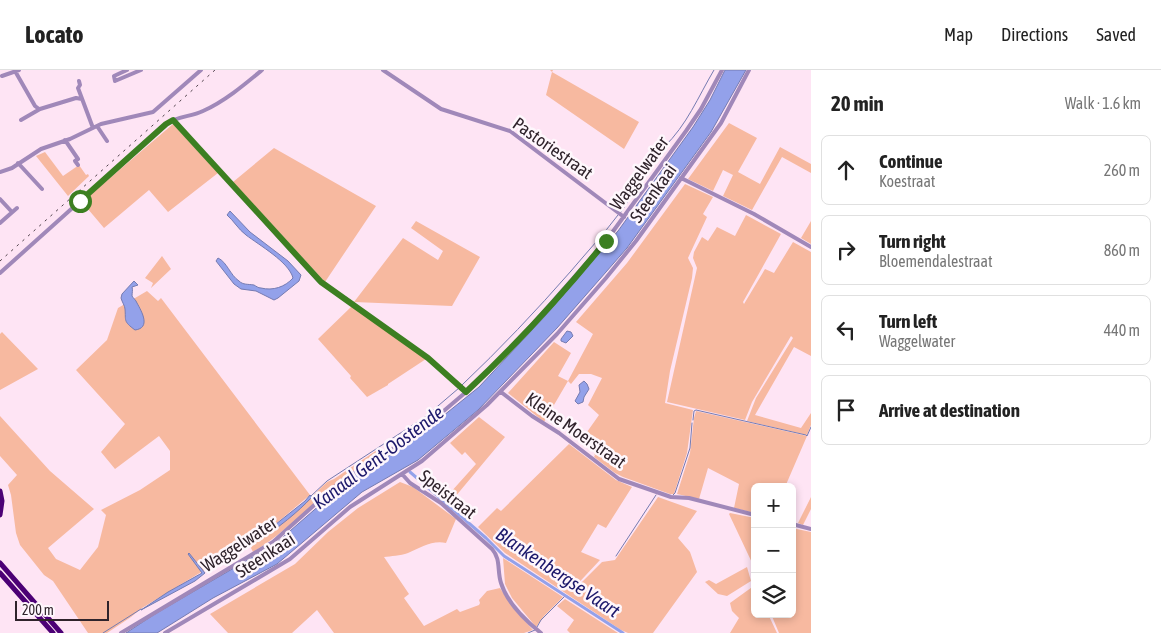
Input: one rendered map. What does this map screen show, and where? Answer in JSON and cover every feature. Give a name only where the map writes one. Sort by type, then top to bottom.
[{"type":"highway","points":[[0,491],[2,501],[0,515]]},
{"type":"highway","points":[[0,558],[11,576]]},
{"type":"highway","points":[[0,563],[61,633]]},
{"type":"highway","points":[[0,572],[53,633]]},
{"type":"highway","points":[[0,577],[11,585]]},
{"type":"street","points":[[1,77],[4,70]]},
{"type":"street","points":[[129,71],[141,70]]},
{"type":"street","points":[[0,172],[10,169],[41,149],[95,127],[153,112],[201,70]]},
{"type":"street","points":[[0,273],[166,124],[209,109],[262,70]]},
{"type":"street","name":"Pastoriestraat","points":[[383,70],[441,109],[510,131],[621,214]]},
{"type":"street","name":"Waggelwater","points":[[121,633],[273,542],[340,482],[402,444],[466,392],[495,364],[606,241],[621,214],[701,109],[722,70]]},
{"type":"street","name":"Steenkaai","points":[[165,633],[278,567],[299,552],[350,507],[369,493],[422,461],[501,392],[557,334],[636,241],[721,123],[749,70]]},
{"type":"street","points":[[1,77],[17,71],[34,106],[40,109]]},
{"type":"street","points":[[78,81],[80,85],[78,88],[82,99],[95,127],[107,141]]},
{"type":"street","points":[[21,120],[40,109],[76,98],[82,99]]},
{"type":"street","points":[[173,120],[321,282],[428,358],[466,392]]},
{"type":"street","points":[[65,140],[78,159],[75,161],[78,165]]},
{"type":"street","points":[[18,163],[42,189]]},
{"type":"street","points":[[681,178],[746,210],[811,247]]},
{"type":"street","points":[[0,199],[12,212]]},
{"type":"street","points":[[0,223],[17,208]]},
{"type":"street","name":"Kleine Moerstraat","points":[[501,392],[619,479],[671,497],[689,498],[751,514]]},
{"type":"street","name":"Speistraat","points":[[402,474],[410,483],[441,503],[492,549],[498,558],[501,583],[507,596],[541,633]]},
{"type":"street","points":[[796,525],[811,529]]},
{"type":"shaded area","points":[[552,72],[639,122],[624,149],[546,95]]},
{"type":"shaded area","points":[[729,123],[757,138],[738,172],[760,184],[780,147],[811,164],[811,173],[782,157],[752,210],[723,196],[733,175],[723,170],[713,191],[688,179]]},
{"type":"shaded area","points":[[173,124],[218,173],[168,212],[149,190],[104,228],[82,202]]},
{"type":"shaded area","points":[[274,148],[376,206],[325,282],[233,182]]},
{"type":"shaded area","points":[[45,152],[63,176],[79,165],[86,175],[88,174],[89,176],[68,196],[36,156]]},
{"type":"shaded area","points":[[685,184],[713,197],[703,214],[707,217],[688,258],[693,268],[692,278],[670,371],[665,403],[693,410],[687,453],[674,494],[623,477],[594,457],[601,443],[587,432],[599,415],[588,405],[602,378],[591,374],[579,374],[571,384],[568,381],[593,334],[576,322],[627,263]]},
{"type":"shaded area","points":[[746,215],[781,234],[743,302],[744,304],[765,269],[774,273],[793,242],[811,252],[811,356],[794,347],[755,415],[801,428],[811,413],[811,425],[807,435],[747,421],[756,398],[793,338],[791,336],[752,402],[745,420],[667,402],[697,268],[693,258],[694,252],[702,237],[708,241],[717,227],[735,236]]},
{"type":"shaded area","points":[[416,221],[480,257],[452,306],[354,302],[403,238],[438,260],[443,251],[411,228]]},
{"type":"shaded area","points":[[811,221],[811,244],[801,238]]},
{"type":"shaded area","points":[[162,256],[171,269],[151,288],[153,283],[145,278]]},
{"type":"shaded area","points":[[147,291],[158,301],[161,298],[310,495],[266,532],[213,562],[203,571],[142,608],[107,633],[88,633],[53,581],[44,575],[20,545],[16,533],[8,485],[17,475],[0,456],[0,416],[50,471],[94,509],[48,548],[56,559],[80,570],[98,547],[106,515],[101,510],[140,490],[170,470],[170,451],[159,436],[115,469],[101,452],[125,424],[76,370],[107,340],[118,308]]},
{"type":"shaded area","points":[[352,306],[426,359],[367,397],[318,339]]},
{"type":"shaded area","points":[[2,332],[38,369],[0,390],[0,334]]},
{"type":"shaded area","points":[[554,342],[571,353],[558,376],[568,381],[544,422],[508,393]]},
{"type":"shaded area","points":[[696,411],[807,436],[787,483],[751,483],[751,512],[734,508],[739,484],[708,468],[699,499],[677,494],[690,453]]},
{"type":"shaded area","points":[[479,417],[505,437],[455,497],[450,493],[476,464],[465,452],[462,455],[450,443]]},
{"type":"shaded area","points":[[569,444],[616,480],[632,487],[606,528],[598,524],[581,552],[600,560],[572,592],[602,562],[615,560],[658,497],[697,511],[678,538],[690,552],[697,572],[653,633],[628,633],[621,630],[505,553],[478,527],[497,508],[501,511]]},
{"type":"shaded area","points":[[377,450],[380,455],[362,465],[330,489],[286,529],[253,552],[251,548],[254,543],[289,518],[327,482]]},
{"type":"shaded area","points":[[400,482],[413,487],[456,519],[446,543],[431,544],[405,554],[384,557],[409,594],[404,598],[424,626],[457,609],[460,612],[479,605],[479,600],[487,591],[500,588],[513,608],[533,630],[524,633],[334,633],[317,610],[292,633],[228,633],[210,614],[295,564],[328,532],[358,508]]},
{"type":"shaded area","points":[[811,497],[811,509],[803,525],[798,523]]},
{"type":"shaded area","points":[[729,514],[751,517],[751,561]]},
{"type":"shaded area","points":[[796,529],[811,532],[811,633],[779,633],[773,618],[796,618]]},
{"type":"shaded area","points":[[503,558],[563,597],[536,627],[512,598],[505,584]]},
{"type":"shaded area","points":[[747,567],[751,581],[727,596],[718,594],[705,582],[709,580],[716,584]]},
{"type":"shaded area","points":[[751,588],[751,618],[770,618],[777,633],[730,633],[739,618],[732,611],[730,603]]},
{"type":"shaded area","points":[[565,599],[618,633],[570,633],[567,630],[574,620],[557,606]]},
{"type":"water","points":[[725,70],[746,70],[711,132],[627,248],[557,328],[478,410],[418,460],[362,492],[277,564],[213,598],[157,633],[126,633],[275,544],[352,477],[407,445],[479,387],[546,315],[618,231],[693,127],[710,100]]},
{"type":"water","points":[[230,211],[250,232],[288,261],[301,275],[299,281],[278,298],[274,300],[256,291],[241,289],[234,284],[216,261],[218,258],[221,260],[233,275],[244,284],[260,288],[278,288],[293,278],[280,260],[241,230],[227,215]]},
{"type":"water","points":[[134,281],[138,285],[132,287],[132,296],[144,319],[143,326],[135,330],[126,321],[125,308],[121,298],[122,294]]},
{"type":"water","points":[[567,331],[571,332],[573,336],[566,343],[561,341],[561,339]]},
{"type":"water","points":[[584,381],[589,389],[583,402],[578,404],[575,401],[580,392],[579,385]]},
{"type":"water","points":[[310,495],[312,497],[306,503],[274,530],[207,569],[217,560],[266,532]]},
{"type":"water","points":[[189,553],[205,573],[195,581],[141,610],[202,573]]},
{"type":"waterway","points":[[621,212],[664,147],[686,120],[714,70]]},
{"type":"waterway","points":[[462,385],[545,301],[618,215]]},
{"type":"waterway","points":[[346,297],[357,305]]},
{"type":"waterway","points":[[421,355],[427,360]]},
{"type":"waterway","name":"Kanaal Gent-Oostende","points":[[311,496],[327,481],[425,417],[459,388]]},
{"type":"waterway","points":[[693,420],[694,411],[696,410],[807,436],[811,427]]},
{"type":"waterway","points":[[673,495],[690,448],[692,423]]},
{"type":"waterway","name":"Blankenbergse Vaart","points":[[410,472],[504,556],[623,633]]},
{"type":"waterway","points":[[616,556],[656,495]]},
{"type":"waterway","points":[[537,627],[541,620],[565,596]]},
{"type":"waterway","points":[[103,633],[141,609]]},
{"type":"waterway","points":[[528,633],[535,630]]},
{"type":"railway","points":[[0,261],[215,70]]},
{"type":"route","points":[[80,201],[169,121],[173,120],[321,282],[428,358],[466,392],[539,317],[589,263],[606,241]]}]
